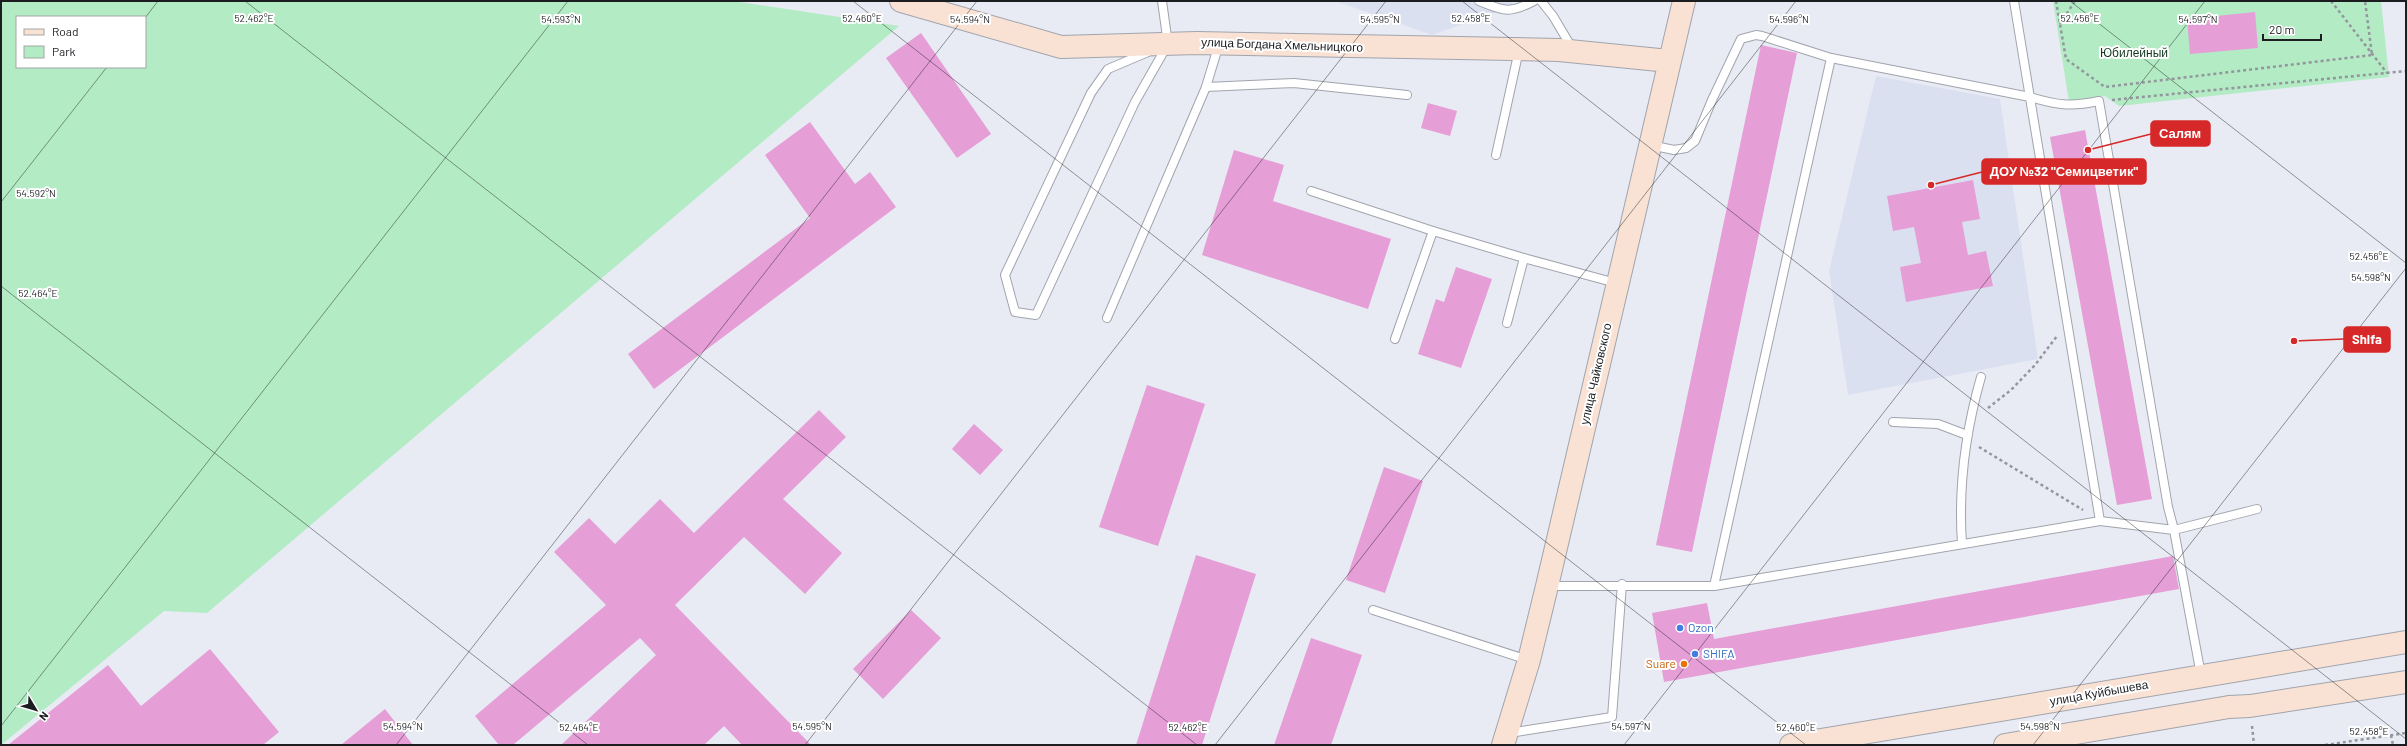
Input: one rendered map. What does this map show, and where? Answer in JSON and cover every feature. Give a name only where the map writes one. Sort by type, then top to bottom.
[{"type":"main road","name":"улица Богдана Хмельницкого","points":[[901,1],[1060,47],[1219,44],[1520,50],[1574,52],[1669,61]]},
{"type":"main road","name":"улица Чайковского","points":[[1505,739],[1528,660],[1547,586],[1649,144],[1684,1]]},
{"type":"main road","name":"улица Куйбышева","points":[[1791,745],[2406,642]]},
{"type":"main road","points":[[2005,745],[2229,708],[2406,682]]},
{"type":"lane","points":[[1162,1],[1168,44],[1134,102],[1036,315],[1015,312],[1005,275],[1091,93],[1108,69],[1168,44]]},
{"type":"lane","points":[[1479,1],[1503,10],[1520,8],[1534,1]]},
{"type":"lane","points":[[1541,1],[1553,16],[1574,52]]},
{"type":"lane","points":[[2014,1],[2100,521]]},
{"type":"lane","points":[[1649,144],[1674,150],[1686,148],[1695,141],[1712,100],[1742,39],[1756,35],[1831,58],[2030,96],[2066,106],[2099,101],[2166,499],[2174,530],[2201,676]]},
{"type":"lane","points":[[1106,318],[1206,87],[1219,44]]},
{"type":"lane","points":[[1496,155],[1520,50]]},
{"type":"lane","points":[[1714,586],[1831,58]]},
{"type":"lane","points":[[1206,87],[1294,83],[1407,95]]},
{"type":"lane","points":[[1311,191],[1433,231],[1524,258],[1617,283]]},
{"type":"lane","points":[[1395,339],[1433,231]]},
{"type":"lane","points":[[1507,323],[1524,258]]},
{"type":"lane","points":[[1962,544],[1960,506],[1966,437],[1981,377]]},
{"type":"lane","points":[[1893,422],[1938,424],[1966,437]]},
{"type":"lane","points":[[1547,586],[1622,584],[1714,586],[2100,521],[2174,530],[2257,509]]},
{"type":"lane","points":[[1505,739],[1612,717],[1622,584]]},
{"type":"lane","points":[[1373,610],[1528,660]]},
{"type":"path","points":[[2056,1],[2066,60],[2105,87],[2372,55]]},
{"type":"path","points":[[2060,24],[2075,1]]},
{"type":"path","points":[[2330,1],[2387,73]]},
{"type":"path","points":[[2365,1],[2372,55]]},
{"type":"path","points":[[2099,101],[2406,71]]},
{"type":"path","points":[[1971,418],[1999,401],[2011,390],[2035,365],[2054,337],[2069,332]]},
{"type":"path","points":[[1966,437],[2100,521]]},
{"type":"path","points":[[2252,720],[2254,745]]},
{"type":"path","points":[[2325,745],[2406,733]]},
{"type":"path","points":[[2391,735],[2393,745]]},
{"type":"shaded area","points":[[1335,1],[1513,1],[1511,7],[1432,35]]},
{"type":"shaded area","points":[[1876,76],[2000,99],[2038,359],[1848,395],[1829,271]]},
{"type":"green space","points":[[1,1],[733,1],[899,26],[207,613],[164,611],[1,745]]},
{"type":"green space","name":"Юбилейный","points":[[2053,1],[2381,1],[2389,77],[2119,106],[2105,96],[2069,102]]},
{"type":"building","points":[[2255,12],[2258,48],[2190,54],[2187,19]]},
{"type":"building","points":[[921,33],[991,134],[957,158],[886,58]]},
{"type":"building","points":[[1761,45],[1797,53],[1692,552],[1656,545]]},
{"type":"building","points":[[1428,103],[1457,111],[1450,136],[1421,128]]},
{"type":"building","points":[[810,122],[855,184],[870,172],[896,207],[654,389],[628,354],[810,218],[765,155]]},
{"type":"building","points":[[2085,130],[2152,499],[2117,505],[2050,137]]},
{"type":"building","points":[[1234,150],[1284,165],[1273,201],[1391,239],[1368,309],[1202,255]]},
{"type":"building","points":[[1973,180],[1980,219],[1962,222],[1968,255],[1986,251],[1993,286],[1906,302],[1900,267],[1921,263],[1914,227],[1893,231],[1887,196]]},
{"type":"building","points":[[1456,267],[1492,279],[1461,368],[1418,354],[1436,299],[1444,302]]},
{"type":"building","points":[[1147,385],[1205,404],[1158,546],[1099,527]]},
{"type":"building","points":[[819,410],[846,437],[783,499],[842,553],[805,594],[744,537],[675,605],[811,745],[742,745],[724,726],[704,745],[561,745],[656,655],[640,638],[513,745],[499,745],[475,716],[606,605],[554,552],[589,518],[615,544],[660,499],[694,533]]},
{"type":"building","points":[[974,424],[1003,450],[980,475],[952,449]]},
{"type":"building","points":[[1384,467],[1423,481],[1385,593],[1346,580]]},
{"type":"building","points":[[1196,555],[1256,574],[1202,745],[1136,745]]},
{"type":"building","points":[[2173,556],[2179,589],[1664,682],[1652,613],[1707,603],[1714,639]]},
{"type":"building","points":[[911,610],[941,638],[883,699],[853,669]]},
{"type":"building","points":[[1311,638],[1362,655],[1331,745],[1274,745]]},
{"type":"building","points":[[210,649],[279,732],[263,745],[8,745],[108,665],[141,706]]},
{"type":"building","points":[[385,709],[413,745],[341,745]]},
{"type":"place","name":"Салям","points":[[2088,150]]},
{"type":"place","name":"ДОУ №32 \"Семицветик\"","points":[[1931,185]]},
{"type":"place","name":"Shifa","points":[[2294,341]]},
{"type":"place","name":"Ozon","points":[[1680,628]]},
{"type":"place","name":"SHIFA","points":[[1695,654]]},
{"type":"place","name":"Suare","points":[[1684,664]]}]
